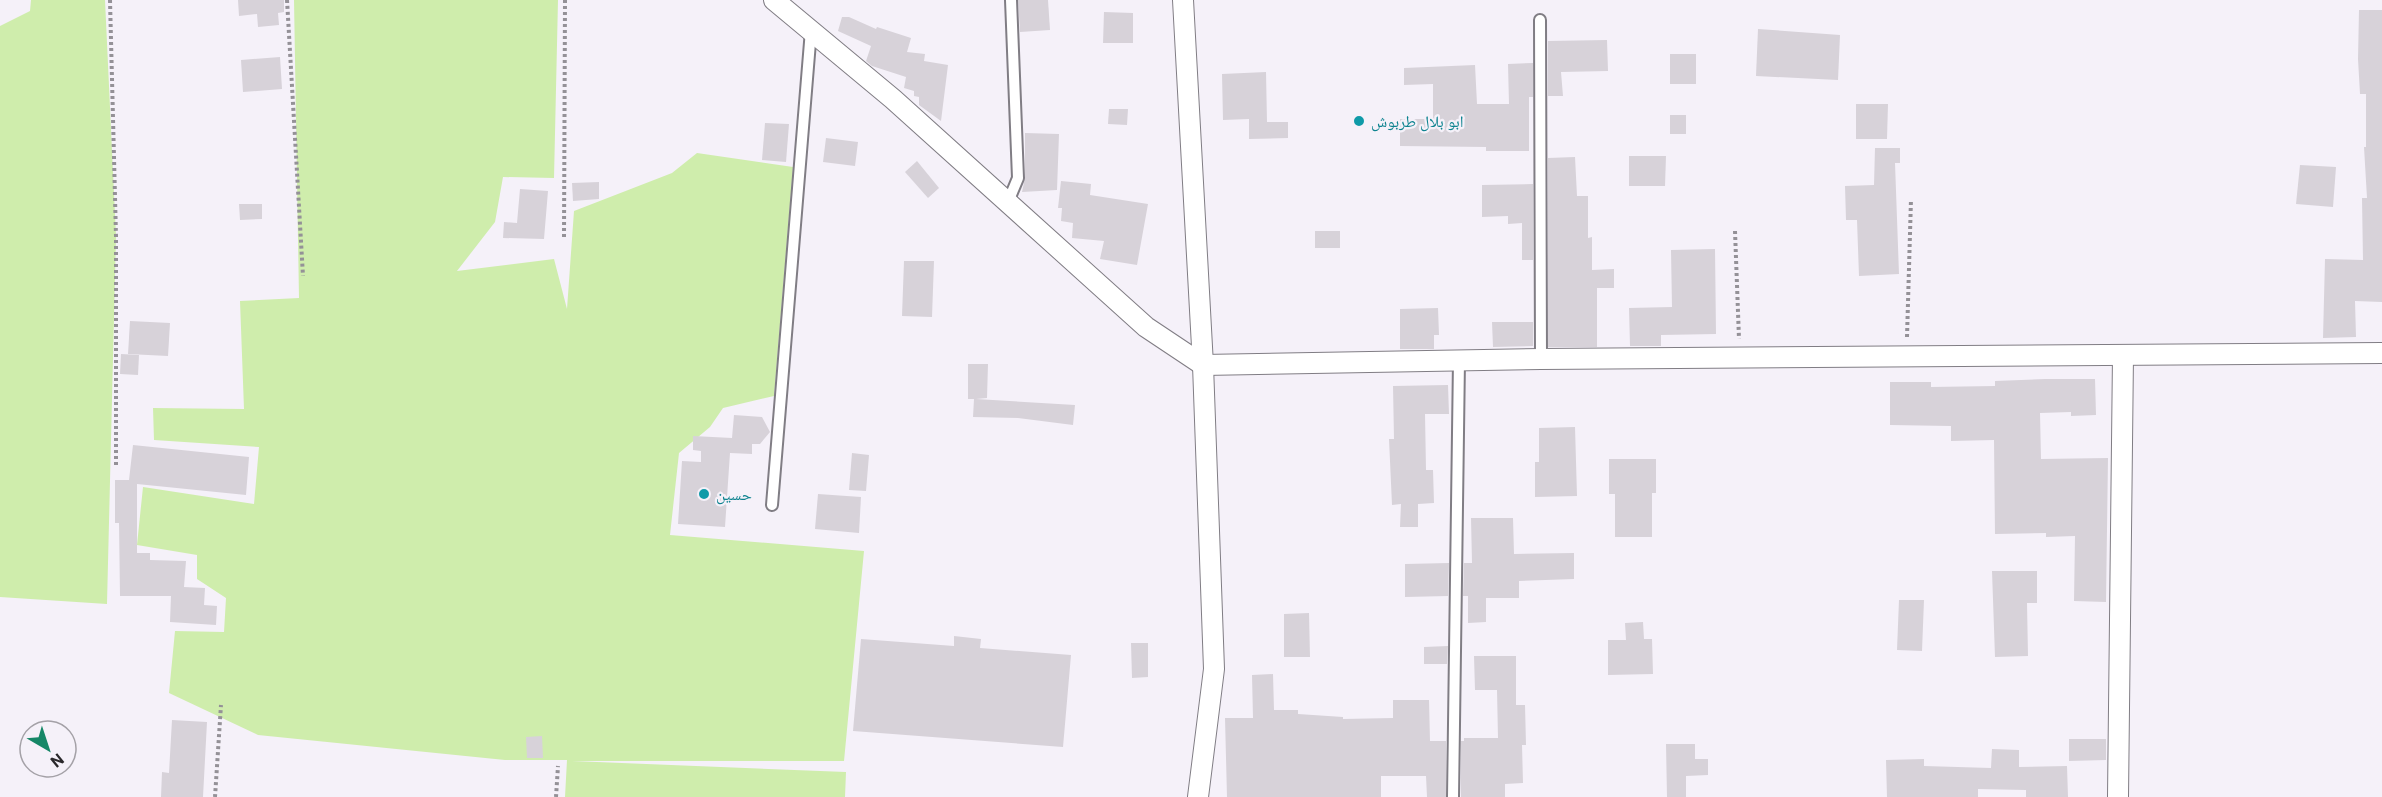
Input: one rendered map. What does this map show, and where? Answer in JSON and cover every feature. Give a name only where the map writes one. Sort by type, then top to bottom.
[{"type":"street","points":[[774,0],[893,99],[1146,327],[1203,365],[1540,359],[2382,353]]},
{"type":"street","points":[[1183,0],[1203,365],[1214,669],[1198,797]]},
{"type":"street","points":[[2118,797],[2123,355]]},
{"type":"lane","points":[[1008,202],[1018,178],[1011,0]]},
{"type":"lane","points":[[1540,21],[1540,359]]},
{"type":"lane","points":[[772,505],[811,30]]},
{"type":"lane","points":[[1453,797],[1459,360]]},
{"type":"path","points":[[110,0],[116,236],[116,468]]},
{"type":"path","points":[[287,0],[303,276]]},
{"type":"path","points":[[564,237],[565,0]]},
{"type":"path","points":[[1907,356],[1911,199]]},
{"type":"path","points":[[1735,231],[1740,357]]},
{"type":"path","points":[[215,797],[221,705]]},
{"type":"path","points":[[556,797],[558,766]]},
{"type":"green space","points":[[31,0],[105,0],[116,236],[107,604],[0,597],[0,26],[30,11]]},
{"type":"green space","points":[[294,0],[558,0],[554,178],[503,177],[495,222],[457,271],[554,259],[567,309],[574,211],[672,173],[697,153],[793,167],[774,396],[723,408],[710,427],[679,453],[670,535],[864,551],[844,761],[572,761],[846,772],[845,797],[565,797],[567,760],[505,760],[258,735],[169,693],[175,631],[224,632],[226,598],[197,579],[197,555],[137,545],[143,487],[254,504],[259,447],[154,440],[153,408],[244,409],[240,301],[299,298]]},
{"type":"building","points":[[238,0],[284,0],[284,12],[278,13],[279,25],[258,27],[257,14],[239,16]]},
{"type":"building","points":[[1018,0],[1048,0],[1050,30],[1020,32]]},
{"type":"building","points":[[2359,10],[2382,10],[2382,302],[2355,301],[2356,337],[2323,338],[2325,259],[2363,260],[2362,198],[2367,198],[2364,147],[2366,147],[2366,94],[2360,94]]},
{"type":"building","points":[[1104,12],[1133,13],[1133,43],[1103,43]]},
{"type":"building","points":[[842,17],[849,17],[876,29],[877,27],[911,38],[907,52],[925,54],[924,61],[948,65],[941,121],[919,105],[919,97],[914,96],[914,91],[904,88],[906,77],[872,66],[866,61],[871,46],[838,31]]},
{"type":"building","points":[[1758,29],[1840,35],[1838,80],[1756,76]]},
{"type":"building","points":[[1607,40],[1608,71],[1561,72],[1563,96],[1548,96],[1548,41]]},
{"type":"building","points":[[1670,54],[1696,54],[1696,84],[1670,84]]},
{"type":"building","points":[[280,57],[282,89],[243,92],[241,60]]},
{"type":"building","points":[[1533,63],[1533,97],[1529,97],[1529,151],[1486,151],[1486,147],[1400,146],[1400,119],[1433,119],[1433,84],[1404,85],[1404,68],[1475,65],[1477,104],[1509,104],[1508,64]]},
{"type":"building","points":[[1266,72],[1267,122],[1288,122],[1288,138],[1249,139],[1249,119],[1223,120],[1222,74]]},
{"type":"building","points":[[1856,104],[1888,104],[1887,139],[1856,139]]},
{"type":"building","points":[[1109,109],[1128,109],[1127,125],[1108,124]]},
{"type":"building","points":[[1670,115],[1686,115],[1686,134],[1670,134]]},
{"type":"building","points":[[765,123],[789,124],[786,162],[762,160]]},
{"type":"building","points":[[1025,133],[1059,134],[1057,190],[1022,192],[1025,178]]},
{"type":"building","points":[[826,138],[858,142],[855,166],[823,162]]},
{"type":"building","points":[[1875,148],[1900,148],[1900,163],[1895,163],[1899,274],[1859,276],[1857,220],[1846,220],[1845,186],[1874,185]]},
{"type":"building","points":[[1629,156],[1666,156],[1665,186],[1629,186]]},
{"type":"building","points":[[1575,157],[1577,196],[1588,196],[1588,238],[1592,237],[1592,270],[1614,269],[1614,288],[1597,288],[1597,347],[1548,347],[1548,158]]},
{"type":"building","points":[[917,161],[939,188],[928,198],[905,172]]},
{"type":"building","points":[[2300,165],[2336,167],[2333,207],[2296,204]]},
{"type":"building","points":[[1061,181],[1091,184],[1090,195],[1148,204],[1137,265],[1100,259],[1104,241],[1072,238],[1073,223],[1061,221],[1062,208],[1058,208]]},
{"type":"building","points":[[599,182],[599,199],[573,201],[572,183]]},
{"type":"building","points":[[1533,184],[1533,260],[1522,260],[1522,223],[1508,224],[1508,216],[1482,217],[1482,185]]},
{"type":"building","points":[[520,189],[548,191],[544,239],[503,238],[504,222],[517,223]]},
{"type":"building","points":[[239,204],[262,204],[262,219],[240,220]]},
{"type":"building","points":[[1315,231],[1340,231],[1340,248],[1315,248]]},
{"type":"building","points":[[1715,249],[1716,334],[1661,335],[1661,346],[1630,346],[1629,308],[1672,307],[1671,250]]},
{"type":"building","points":[[904,261],[934,261],[932,317],[902,316]]},
{"type":"building","points":[[1438,308],[1439,335],[1434,335],[1434,349],[1400,349],[1400,309]]},
{"type":"building","points":[[130,321],[170,323],[168,356],[128,354]]},
{"type":"building","points":[[1492,322],[1533,322],[1533,346],[1493,347]]},
{"type":"building","points":[[121,354],[139,355],[138,375],[120,374]]},
{"type":"building","points":[[968,364],[988,364],[987,398],[976,399],[1075,405],[1073,425],[1018,418],[973,417],[974,399],[968,399]]},
{"type":"building","points":[[2095,379],[2096,415],[2071,416],[2071,412],[2040,413],[2041,459],[2108,458],[2106,602],[2074,601],[2075,536],[2046,537],[2046,533],[1995,534],[1994,440],[1951,441],[1951,426],[1890,425],[1890,382],[1931,382],[1931,387],[1995,386],[1995,381]]},
{"type":"building","points":[[1448,385],[1449,414],[1425,414],[1426,470],[1433,470],[1434,503],[1418,504],[1418,527],[1400,527],[1401,504],[1392,505],[1389,439],[1394,439],[1393,386]]},
{"type":"building","points":[[734,415],[762,417],[770,432],[760,444],[752,444],[752,454],[730,453],[725,527],[678,524],[682,461],[701,462],[701,451],[693,450],[693,436],[732,438]]},
{"type":"building","points":[[1575,427],[1577,496],[1535,497],[1535,462],[1539,462],[1539,428]]},
{"type":"building","points":[[133,445],[249,457],[246,495],[137,484],[137,553],[150,553],[150,560],[186,561],[184,587],[205,588],[204,605],[217,606],[216,625],[170,622],[171,596],[120,596],[119,523],[115,523],[115,480],[129,480]]},
{"type":"building","points":[[852,453],[869,455],[866,491],[849,490]]},
{"type":"building","points":[[1609,459],[1656,459],[1656,493],[1652,493],[1652,537],[1615,537],[1615,494],[1609,494]]},
{"type":"building","points":[[818,494],[861,497],[859,533],[815,529]]},
{"type":"building","points":[[1471,518],[1513,518],[1514,554],[1574,553],[1574,579],[1519,581],[1519,598],[1486,598],[1486,622],[1468,623],[1468,596],[1463,596],[1464,563],[1472,563]]},
{"type":"building","points":[[1449,563],[1448,596],[1405,597],[1405,564]]},
{"type":"building","points":[[1992,571],[2037,571],[2037,603],[2027,603],[2028,656],[1995,657]]},
{"type":"building","points":[[1899,600],[1924,600],[1922,651],[1897,650]]},
{"type":"building","points":[[1309,613],[1310,657],[1284,657],[1284,614]]},
{"type":"building","points":[[1643,622],[1644,639],[1652,639],[1653,674],[1608,675],[1608,640],[1626,640],[1625,623]]},
{"type":"building","points":[[954,636],[981,639],[980,648],[1071,655],[1063,747],[853,731],[861,639],[954,646]]},
{"type":"building","points":[[1131,643],[1148,643],[1148,677],[1132,678]]},
{"type":"building","points":[[1448,646],[1447,664],[1424,664],[1424,647]]},
{"type":"building","points":[[1474,656],[1516,656],[1516,705],[1525,705],[1526,745],[1522,745],[1523,783],[1505,784],[1505,797],[1461,797],[1461,741],[1464,741],[1464,738],[1498,738],[1497,690],[1475,690]]},
{"type":"building","points":[[1273,674],[1274,710],[1298,710],[1298,714],[1343,717],[1343,719],[1393,718],[1393,700],[1429,700],[1430,741],[1446,741],[1446,797],[1427,797],[1426,776],[1381,776],[1381,797],[1227,797],[1225,718],[1253,718],[1252,675]]},
{"type":"building","points":[[172,720],[207,722],[203,797],[161,797],[162,772],[169,773]]},
{"type":"building","points":[[542,736],[543,758],[527,758],[526,737]]},
{"type":"building","points":[[2069,739],[2106,739],[2106,760],[2069,761]]},
{"type":"building","points":[[1666,744],[1695,744],[1695,759],[1708,759],[1708,775],[1686,776],[1686,797],[1667,797]]},
{"type":"building","points":[[1992,749],[2019,750],[2019,767],[2067,766],[2068,797],[2026,797],[2026,790],[1978,789],[1978,797],[1887,797],[1886,760],[1924,759],[1924,766],[1991,768]]},
{"type":"place","name":"ابو بلال طربوش","points":[[1359,121]]},
{"type":"place","name":"حسين","points":[[704,494]]}]
